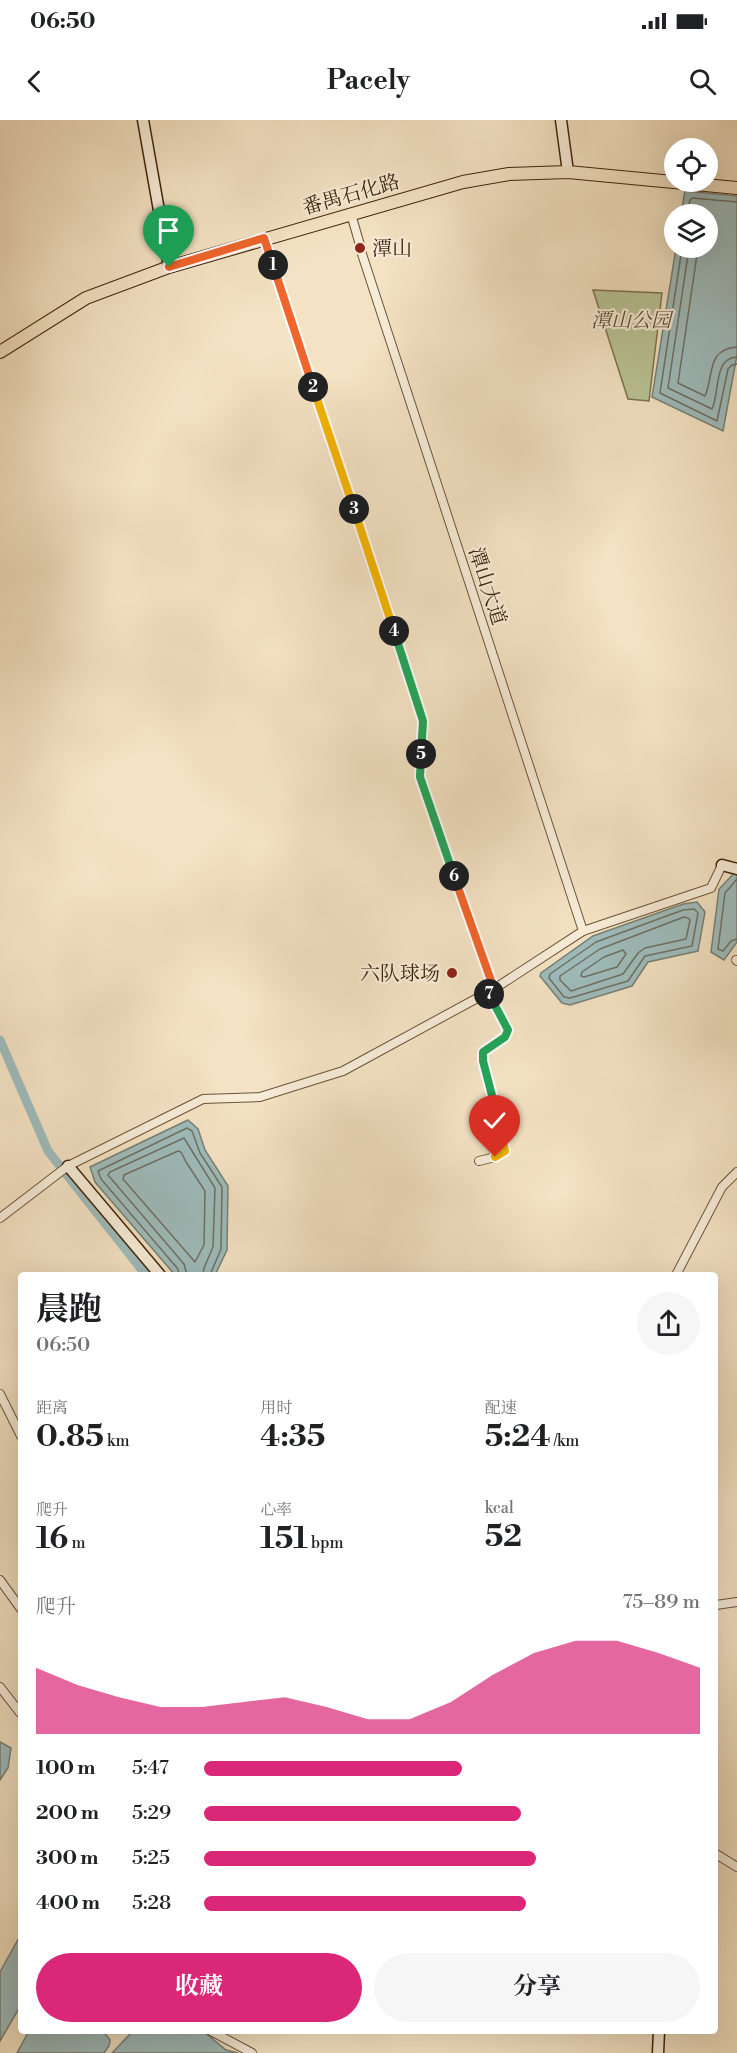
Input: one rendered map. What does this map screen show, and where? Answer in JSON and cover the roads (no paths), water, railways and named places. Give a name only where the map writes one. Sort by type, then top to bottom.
[{"type":"main road","name":"番禺石化路","points":[[0,352],[86,298],[169,267],[463,182],[509,174],[568,172],[737,188]]},
{"type":"street","points":[[143,120],[169,267]]},
{"type":"street","points":[[561,120],[568,172]]},
{"type":"street","name":"潭山大道","points":[[351,214],[583,931]]},
{"type":"street","points":[[264,238],[423,721],[420,777],[491,991],[508,1030],[505,1037],[483,1052],[483,1061],[505,1151],[495,1157],[479,1161]]},
{"type":"street","points":[[0,1218],[68,1166],[203,1100],[260,1097],[343,1071],[491,991],[583,931],[711,888],[722,865],[737,869]]},
{"type":"street","points":[[68,1166],[157,1272]]},
{"type":"street","points":[[678,1272],[722,1187],[737,1172]]},
{"type":"street","points":[[0,1394],[18,1430]]},
{"type":"street","points":[[0,1580],[18,1605]]},
{"type":"street","points":[[718,1605],[737,1602]]},
{"type":"street","points":[[0,1686],[18,1710]]},
{"type":"street","points":[[718,1855],[737,1867]]},
{"type":"street","points":[[217,2034],[252,2053]]},
{"type":"street","points":[[658,2053],[660,2034]]},
{"type":"water","points":[[685,192],[737,196],[737,355],[723,431],[652,397],[674,258],[718,258],[718,204],[683,204]]},
{"type":"water","points":[[737,870],[737,942],[724,960],[711,952],[719,889]]},
{"type":"water","points":[[697,902],[705,912],[698,951],[648,962],[632,986],[570,1005],[562,1003],[540,976],[593,936],[683,904]]},
{"type":"water","points":[[188,1120],[198,1129],[205,1150],[228,1186],[227,1250],[216,1272],[172,1272],[95,1182],[90,1167]]},
{"type":"water","points":[[0,1742],[11,1748],[8,1768],[0,1780]]},
{"type":"water","points":[[18,1939],[18,2010],[0,2041],[0,1972]]},
{"type":"water","points":[[27,2034],[105,2034],[110,2040],[104,2053],[17,2053]]},
{"type":"water","points":[[130,2034],[207,2034],[226,2050],[238,2053],[112,2053]]},
{"type":"waterway","points":[[0,1040],[48,1151],[144,1272]]},
{"type":"place","name":"潭山","points":[[360,248]]},
{"type":"place","name":"六队球场","points":[[452,973]]},
{"type":"park label","name":"潭山公园","points":[[631,320]]}]
